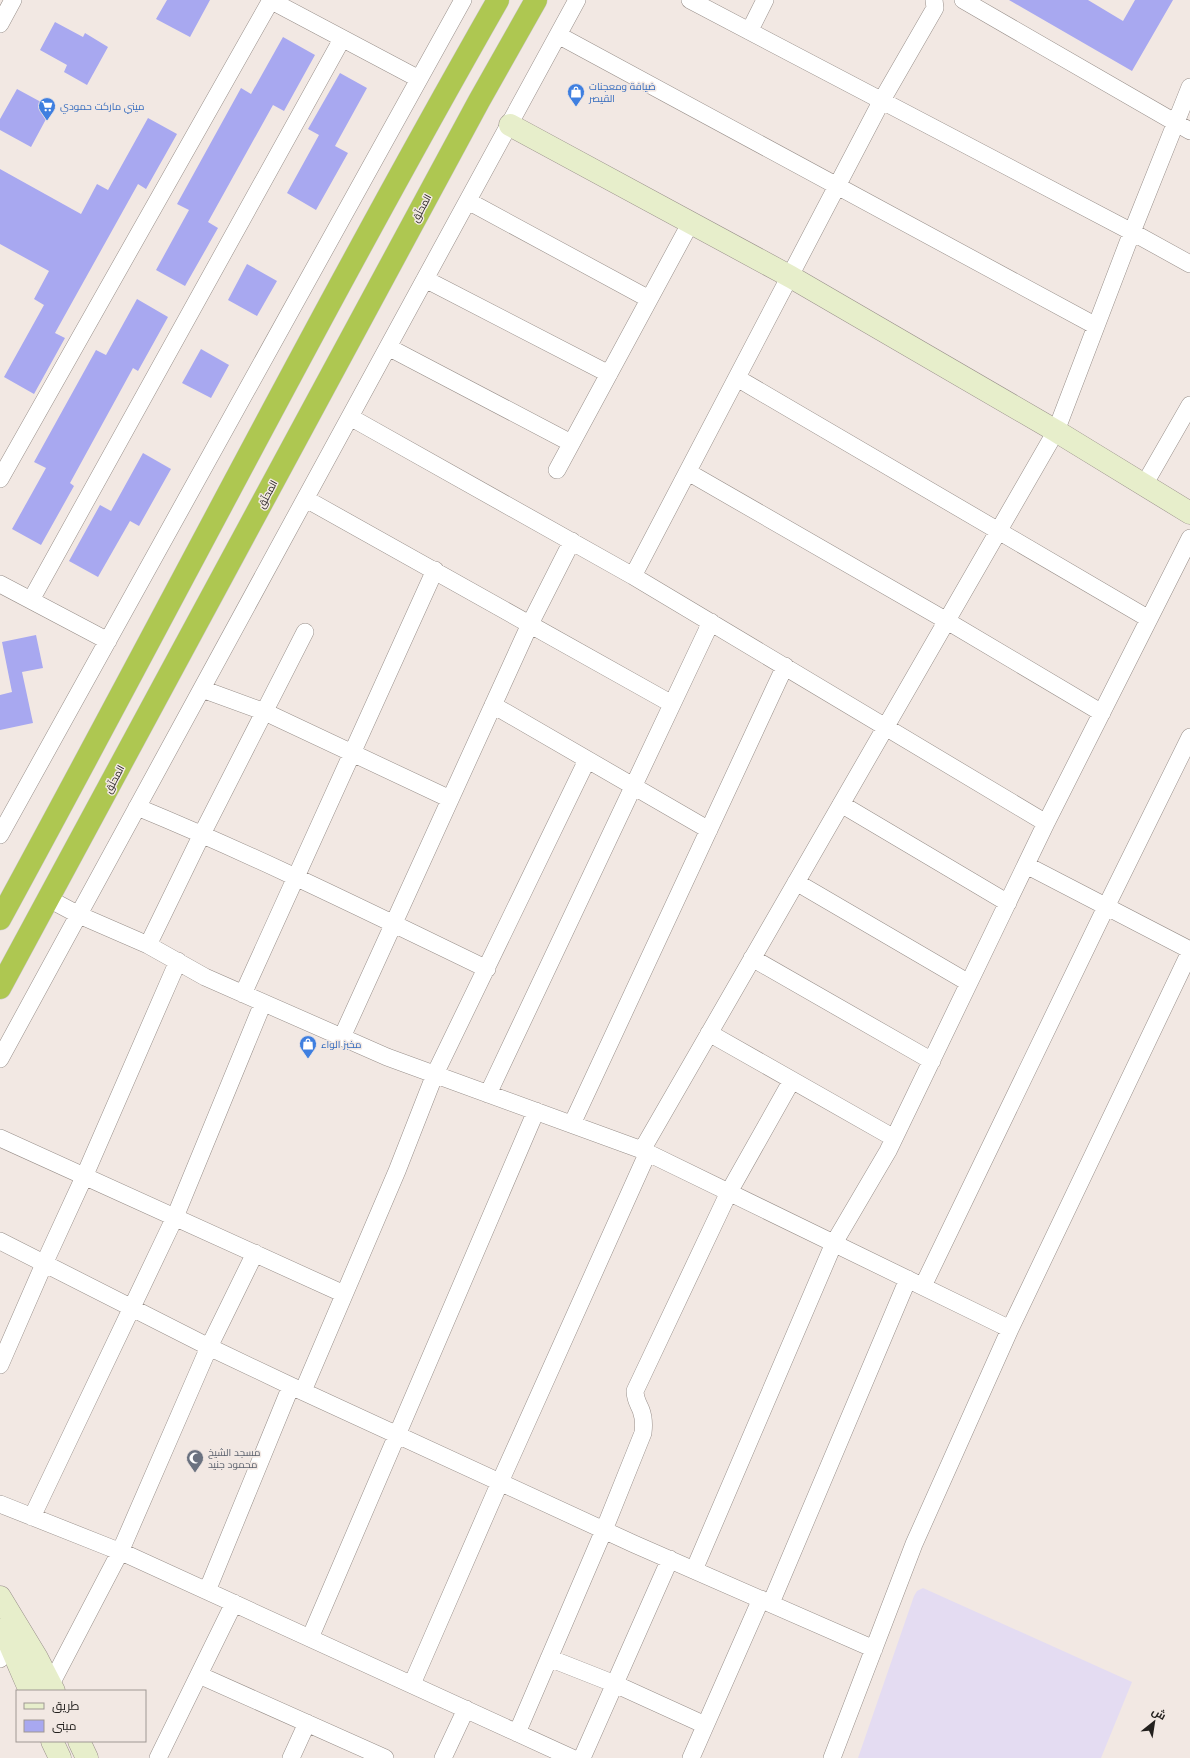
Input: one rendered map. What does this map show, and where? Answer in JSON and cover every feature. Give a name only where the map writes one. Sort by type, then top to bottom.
[{"type":"highway","points":[[0,919],[227,493],[447,88],[498,0]]},
{"type":"highway","name":"المحلّق","points":[[0,988],[452,150],[536,0]]},
{"type":"street","points":[[0,24],[13,0]]},
{"type":"street","points":[[0,479],[271,0],[419,79]]},
{"type":"street","points":[[0,835],[463,0]]},
{"type":"street","points":[[0,1059],[578,0]]},
{"type":"street","points":[[690,0],[750,30],[1190,264]]},
{"type":"street","points":[[750,30],[765,0]]},
{"type":"street","points":[[963,0],[1183,127]]},
{"type":"street","points":[[633,576],[791,277],[882,100],[936,3]]},
{"type":"street","points":[[558,35],[838,185],[1096,326]]},
{"type":"street","points":[[31,600],[342,39]]},
{"type":"street","points":[[412,1684],[645,1151],[709,1033],[1056,431],[1132,232],[1183,127],[1190,87]]},
{"type":"street","points":[[510,125],[791,277],[1056,431],[1190,513]]},
{"type":"street","points":[[468,201],[649,299]]},
{"type":"street","points":[[557,470],[690,222]]},
{"type":"street","points":[[425,279],[609,374]]},
{"type":"street","points":[[388,347],[571,443]]},
{"type":"street","points":[[737,378],[1149,619]]},
{"type":"street","points":[[1144,485],[1190,405]]},
{"type":"street","points":[[350,417],[633,576],[1046,822]]},
{"type":"street","points":[[688,472],[947,621],[1102,713]]},
{"type":"street","points":[[306,499],[672,704]]},
{"type":"street","points":[[694,1570],[834,1243],[894,1138],[1046,822],[1190,538]]},
{"type":"street","points":[[342,1037],[492,705],[530,624],[572,541]]},
{"type":"street","points":[[243,994],[435,570]]},
{"type":"street","points":[[0,584],[108,640]]},
{"type":"street","points":[[488,1094],[711,622]]},
{"type":"street","points":[[148,945],[202,834],[305,632]]},
{"type":"street","points":[[572,1124],[785,666]]},
{"type":"street","points":[[202,689],[265,712],[450,799]]},
{"type":"street","points":[[492,705],[709,830]]},
{"type":"street","points":[[923,1286],[1190,737]]},
{"type":"street","points":[[207,1591],[297,1388],[344,1294],[397,1171],[435,1074],[587,760]]},
{"type":"street","points":[[841,804],[1008,903]]},
{"type":"street","points":[[138,807],[202,834],[296,877],[487,969]]},
{"type":"street","points":[[832,1758],[914,1544],[1010,1329],[1190,951],[1026,865]]},
{"type":"street","points":[[796,882],[969,983]]},
{"type":"street","points":[[49,899],[78,915],[148,945],[205,977],[387,1057],[645,1151],[1010,1329]]},
{"type":"street","points":[[752,958],[932,1060]]},
{"type":"street","points":[[2,1354],[84,1177],[178,962]]},
{"type":"street","points":[[32,1517],[175,1217],[263,1003]]},
{"type":"street","points":[[709,1033],[894,1138]]},
{"type":"street","points":[[517,1733],[604,1530],[643,1433],[644,1421],[641,1409],[635,1398],[635,1391],[729,1192],[792,1080]]},
{"type":"street","points":[[310,1638],[396,1434],[536,1111]]},
{"type":"street","points":[[0,1138],[344,1294]]},
{"type":"street","points":[[0,1241],[209,1347],[604,1530],[874,1649]]},
{"type":"street","points":[[52,1687],[120,1552],[209,1347],[255,1253]]},
{"type":"street","points":[[691,1758],[766,1601],[908,1279]]},
{"type":"street","points":[[0,1504],[120,1552],[466,1709],[517,1733],[549,1753],[572,1758]]},
{"type":"street","points":[[582,1758],[670,1559]]},
{"type":"street","points":[[0,1596],[37,1658],[52,1687]]},
{"type":"street","points":[[158,1758],[234,1603]]},
{"type":"street","points":[[3,1645],[29,1690]]},
{"type":"street","points":[[549,1658],[615,1684],[705,1726]]},
{"type":"street","points":[[199,1675],[385,1758]]},
{"type":"street","points":[[442,1758],[466,1709]]},
{"type":"street","points":[[291,1758],[307,1723]]},
{"type":"street","points":[[52,1742],[60,1758]]},
{"type":"street","points":[[79,1742],[87,1758]]},
{"type":"shaded area","points":[[923,1588],[1132,1682],[1101,1758],[858,1758],[914,1596],[917,1591]]},
{"type":"building","points":[[167,0],[210,0],[190,37],[156,19]]},
{"type":"building","points":[[1009,0],[1088,0],[1123,21],[1135,0],[1173,0],[1132,71]]},
{"type":"building","points":[[55,22],[83,37],[85,33],[108,47],[87,85],[64,72],[67,65],[40,50]]},
{"type":"building","points":[[283,37],[315,55],[284,111],[273,105],[208,222],[218,228],[185,286],[156,270],[189,210],[177,204],[241,88],[251,94]]},
{"type":"building","points":[[340,73],[367,88],[335,146],[348,153],[316,210],[287,193],[319,135],[308,129]]},
{"type":"building","points":[[17,89],[52,108],[31,147],[0,130],[0,119]]},
{"type":"building","points":[[148,118],[177,134],[146,189],[138,184],[55,333],[65,338],[34,394],[4,377],[44,305],[34,299],[49,271],[0,244],[0,169],[81,214],[97,184],[108,190]]},
{"type":"building","points":[[247,264],[277,281],[257,316],[228,300]]},
{"type":"building","points":[[137,299],[168,317],[138,371],[133,368],[70,483],[74,486],[41,545],[12,529],[46,468],[34,462],[96,350],[106,355]]},
{"type":"building","points":[[201,349],[229,365],[211,398],[182,383]]},
{"type":"building","points":[[143,453],[171,469],[139,526],[130,521],[98,577],[69,561],[100,505],[111,511]]},
{"type":"building","points":[[36,635],[43,668],[22,672],[33,723],[0,730],[0,695],[12,692],[2,642]]},
{"type":"place","name":"ضيافة ومعجنات القيصر","points":[[576,107]]},
{"type":"place","name":"ميني ماركت حمودي","points":[[47,121]]},
{"type":"place","name":"مخبز الواء","points":[[308,1059]]},
{"type":"place","name":"مسجد الشيخ محمود جنيد","points":[[195,1473]]}]
